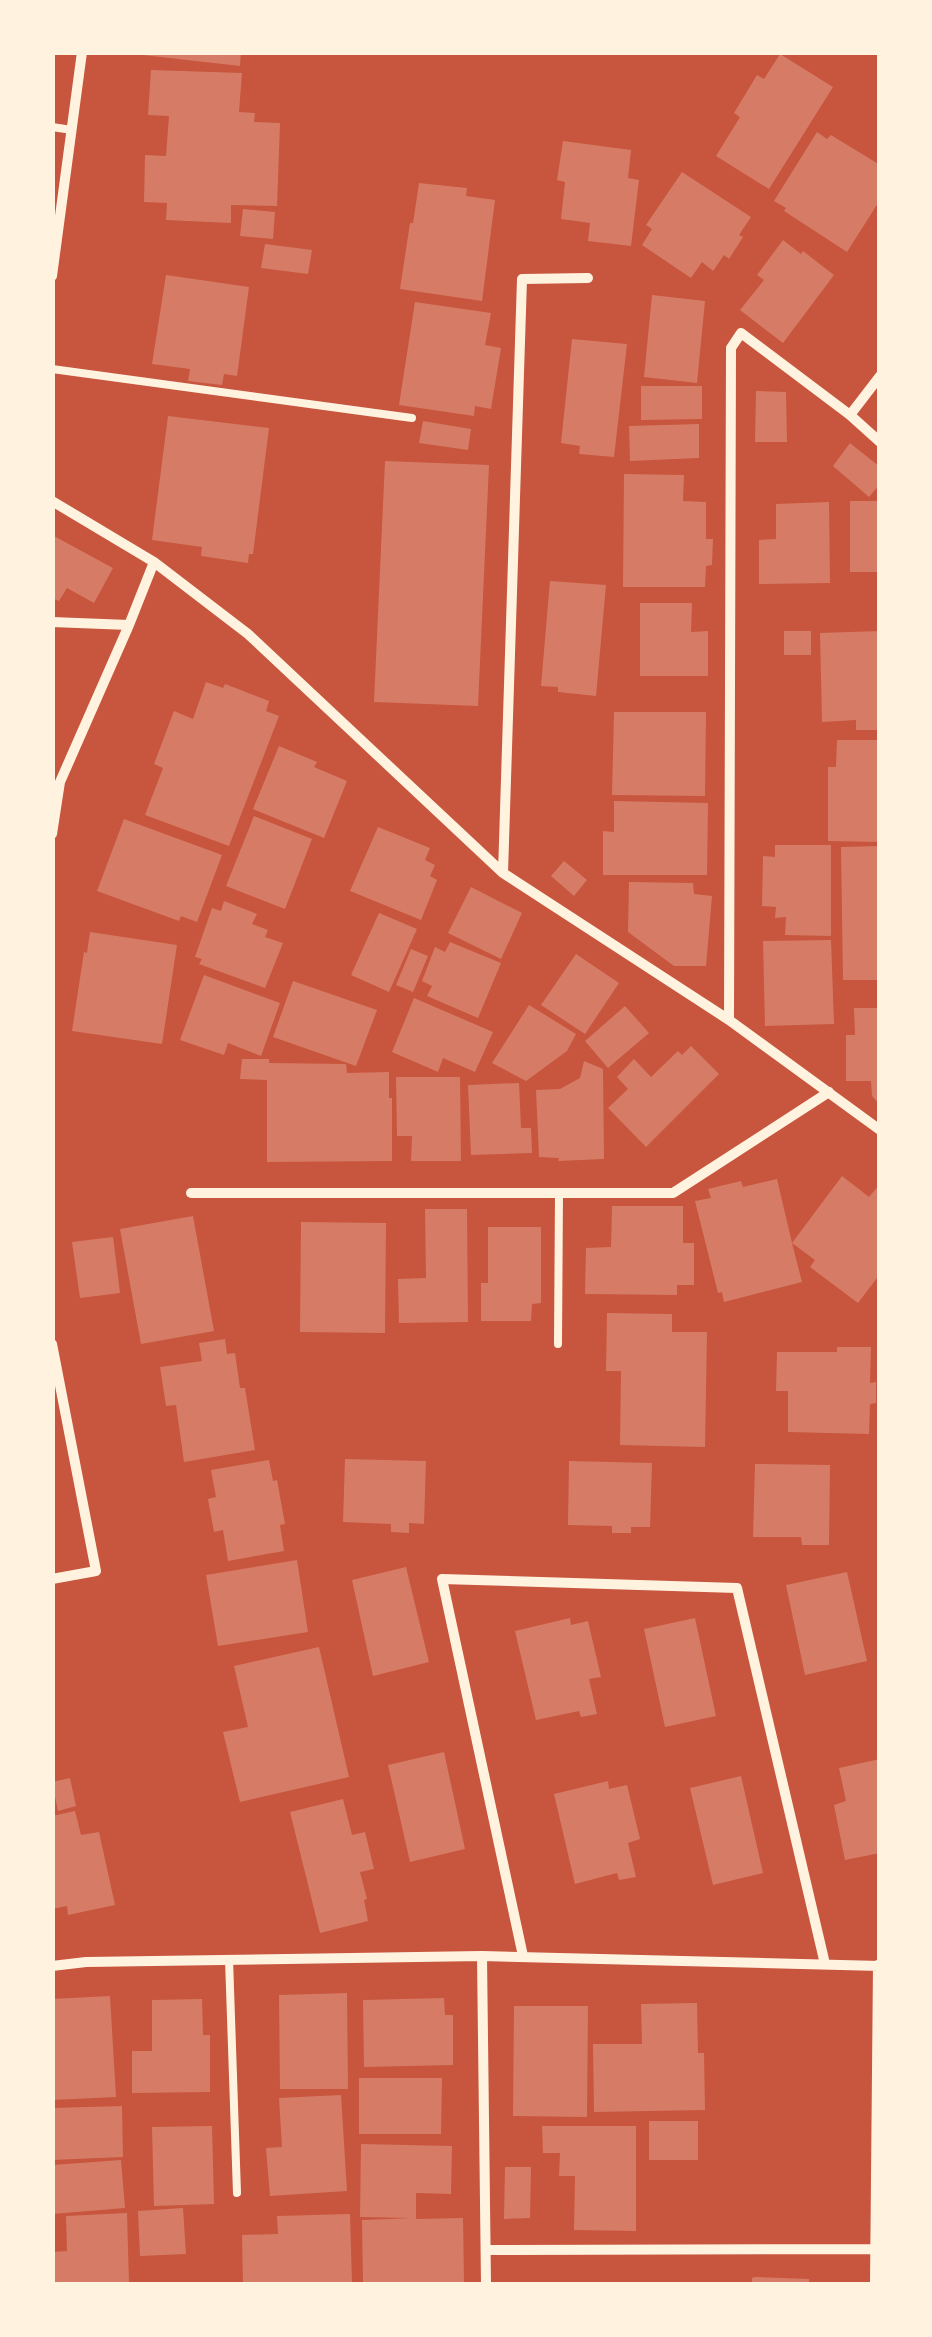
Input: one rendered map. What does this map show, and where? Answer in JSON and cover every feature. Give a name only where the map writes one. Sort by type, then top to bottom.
[{"type":"street","points":[[52,276],[82,52]]},
{"type":"street","points":[[502,873],[522,279],[588,278]]},
{"type":"street","points":[[730,1020],[731,348],[741,334],[880,442]]},
{"type":"street","points":[[850,415],[880,376]]},
{"type":"street","points":[[52,501],[154,562],[248,634],[502,873],[730,1020],[880,1130]]},
{"type":"street","points":[[52,834],[60,782],[154,562]]},
{"type":"street","points":[[52,622],[129,626]]},
{"type":"street","points":[[191,1193],[673,1192],[829,1092]]},
{"type":"street","points":[[52,1344],[96,1571],[52,1579]]},
{"type":"street","points":[[523,1956],[442,1579],[737,1588],[825,1964]]},
{"type":"street","points":[[482,1956],[486,2284]]},
{"type":"street","points":[[52,1966],[86,1962],[482,1956],[879,1966],[875,2284]]},
{"type":"street","points":[[486,2250],[876,2249]]},
{"type":"lane","points":[[52,127],[72,130]]},
{"type":"lane","points":[[52,369],[412,418]]},
{"type":"lane","points":[[558,1344],[559,1192]]},
{"type":"lane","points":[[229,1960],[237,2193]]},
{"type":"building","points":[[241,52],[240,66],[143,55]]},
{"type":"building","points":[[780,54],[833,87],[769,189],[716,156],[740,117],[734,113],[757,75],[764,79]]},
{"type":"building","points":[[151,70],[242,73],[239,112],[255,113],[254,122],[280,123],[277,206],[231,205],[231,223],[166,220],[167,203],[144,202],[145,155],[166,156],[169,116],[148,115]]},
{"type":"building","points":[[817,132],[827,139],[831,135],[880,165],[880,200],[847,252],[774,201]]},
{"type":"building","points":[[563,141],[631,150],[628,178],[639,180],[631,246],[588,241],[590,223],[561,219],[565,182],[557,180]]},
{"type":"building","points":[[682,172],[751,217],[729,259],[724,255],[713,271],[702,262],[691,278],[642,245],[652,229],[646,225]]},
{"type":"building","points":[[419,183],[467,188],[466,196],[495,200],[482,301],[400,289]]},
{"type":"building","points":[[243,209],[275,212],[273,239],[240,236]]},
{"type":"building","points":[[783,240],[834,275],[783,343],[740,310],[764,280],[757,275]]},
{"type":"building","points":[[265,244],[312,250],[308,274],[261,268]]},
{"type":"building","points":[[166,275],[249,287],[237,376],[224,374],[222,385],[188,381],[190,369],[152,364]]},
{"type":"building","points":[[652,295],[705,301],[697,383],[644,377]]},
{"type":"building","points":[[415,302],[491,313],[485,345],[501,348],[491,409],[475,406],[474,416],[399,405]]},
{"type":"building","points":[[572,339],[627,344],[614,457],[579,454],[580,446],[561,443]]},
{"type":"building","points":[[641,386],[702,386],[702,419],[641,420]]},
{"type":"building","points":[[756,391],[786,392],[787,442],[755,442]]},
{"type":"building","points":[[168,416],[269,428],[253,554],[249,554],[248,563],[201,556],[202,547],[152,540]]},
{"type":"building","points":[[423,421],[471,429],[468,450],[419,443]]},
{"type":"building","points":[[699,424],[699,458],[630,461],[629,426]]},
{"type":"building","points":[[850,443],[880,467],[880,484],[869,497],[833,466]]},
{"type":"building","points":[[385,461],[489,465],[478,706],[374,702]]},
{"type":"building","points":[[624,474],[684,475],[683,501],[706,502],[706,539],[713,539],[712,565],[706,566],[705,587],[623,587]]},
{"type":"building","points":[[850,501],[880,501],[880,572],[850,572]]},
{"type":"building","points":[[829,502],[830,583],[759,584],[759,540],[776,539],[776,504]]},
{"type":"building","points":[[52,535],[113,568],[94,603],[67,588],[59,601],[52,598]]},
{"type":"building","points":[[550,581],[606,585],[596,696],[541,686]]},
{"type":"building","points":[[640,603],[692,603],[691,632],[708,631],[708,676],[640,676]]},
{"type":"building","points":[[784,631],[811,631],[811,655],[784,655]]},
{"type":"building","points":[[880,631],[880,730],[856,730],[856,720],[822,722],[820,633]]},
{"type":"building","points":[[206,682],[223,688],[225,684],[269,701],[266,711],[279,716],[229,846],[145,815],[163,768],[154,764],[174,711],[193,719]]},
{"type":"building","points":[[614,712],[706,712],[705,796],[612,795]]},
{"type":"building","points":[[837,740],[880,740],[880,842],[828,841],[828,767],[836,767]]},
{"type":"building","points":[[279,746],[317,762],[314,767],[347,781],[324,838],[253,809]]},
{"type":"building","points":[[614,801],[708,803],[707,875],[603,875],[603,831],[614,832]]},
{"type":"building","points":[[254,816],[312,839],[285,909],[226,886]]},
{"type":"building","points":[[124,819],[222,855],[197,922],[181,916],[179,921],[97,891]]},
{"type":"building","points":[[378,827],[430,848],[425,860],[435,865],[430,876],[437,880],[421,920],[350,891]]},
{"type":"building","points":[[775,845],[831,845],[831,936],[785,935],[786,917],[775,918],[776,907],[762,906],[763,856],[775,857]]},
{"type":"building","points":[[880,846],[880,980],[843,980],[841,847]]},
{"type":"building","points":[[564,861],[587,880],[574,896],[551,876]]},
{"type":"building","points":[[629,882],[693,883],[694,894],[712,896],[706,966],[674,966],[628,932]]},
{"type":"building","points":[[471,887],[522,913],[501,959],[448,933]]},
{"type":"building","points":[[224,901],[257,914],[252,924],[268,930],[265,937],[283,943],[265,988],[199,964],[202,959],[195,957],[212,908],[221,911]]},
{"type":"building","points":[[379,913],[417,929],[389,992],[351,975]]},
{"type":"building","points":[[90,932],[177,945],[162,1044],[72,1031]]},
{"type":"building","points":[[831,940],[834,1024],[765,1026],[763,941]]},
{"type":"building","points":[[450,942],[501,963],[478,1018],[427,996],[432,986],[422,981],[435,947],[445,952]]},
{"type":"building","points":[[411,949],[428,956],[413,992],[396,985]]},
{"type":"building","points":[[576,954],[619,983],[585,1034],[541,1005]]},
{"type":"building","points":[[204,975],[280,1003],[261,1056],[228,1043],[224,1055],[180,1040]]},
{"type":"building","points":[[293,981],[377,1010],[356,1066],[273,1037]]},
{"type":"building","points":[[414,998],[493,1032],[475,1072],[443,1058],[438,1072],[392,1052]]},
{"type":"building","points":[[529,1005],[576,1034],[567,1051],[526,1081],[492,1063]]},
{"type":"building","points":[[625,1006],[649,1033],[608,1068],[585,1041]]},
{"type":"building","points":[[854,1008],[880,1008],[880,1105],[872,1096],[871,1081],[846,1081],[846,1035],[855,1035]]},
{"type":"building","points":[[691,1046],[719,1074],[646,1147],[608,1108],[628,1089],[617,1077],[634,1059],[651,1077],[678,1051],[682,1055]]},
{"type":"building","points":[[242,1059],[346,1064],[347,1073],[389,1072],[392,1161],[267,1162],[267,1080],[240,1079]]},
{"type":"building","points":[[584,1061],[603,1069],[604,1159],[558,1161],[559,1158],[539,1157],[536,1090],[560,1089],[580,1078]]},
{"type":"building","points":[[396,1077],[460,1077],[461,1161],[411,1161],[412,1136],[397,1136]]},
{"type":"building","points":[[519,1083],[521,1128],[531,1128],[532,1153],[471,1155],[468,1085]]},
{"type":"building","points":[[842,1176],[869,1197],[880,1184],[880,1274],[858,1303],[810,1267],[815,1260],[792,1243]]},
{"type":"building","points":[[777,1179],[802,1282],[724,1302],[722,1292],[718,1293],[695,1201],[711,1198],[708,1189],[741,1181],[743,1187]]},
{"type":"building","points":[[612,1206],[683,1206],[683,1243],[694,1243],[694,1285],[677,1285],[677,1295],[585,1294],[586,1248],[611,1247]]},
{"type":"building","points":[[425,1209],[467,1209],[468,1322],[399,1323],[398,1279],[426,1278]]},
{"type":"building","points":[[193,1216],[214,1331],[141,1344],[120,1229]]},
{"type":"building","points":[[301,1222],[386,1223],[385,1333],[300,1332]]},
{"type":"building","points":[[488,1227],[541,1227],[541,1303],[532,1304],[531,1321],[481,1321],[481,1283],[488,1283]]},
{"type":"building","points":[[113,1237],[120,1293],[80,1298],[72,1242]]},
{"type":"building","points":[[607,1313],[672,1314],[672,1332],[707,1332],[705,1447],[620,1445],[621,1371],[606,1371]]},
{"type":"building","points":[[225,1339],[227,1354],[235,1353],[240,1388],[245,1388],[255,1450],[184,1462],[176,1405],[166,1406],[160,1367],[202,1361],[199,1343]]},
{"type":"building","points":[[837,1347],[871,1347],[870,1383],[876,1382],[876,1403],[870,1404],[869,1434],[788,1432],[788,1391],[776,1391],[777,1352],[837,1352]]},
{"type":"building","points":[[345,1459],[426,1461],[424,1524],[409,1523],[409,1533],[391,1532],[391,1524],[343,1522]]},
{"type":"building","points":[[269,1460],[285,1524],[280,1525],[284,1551],[228,1561],[223,1530],[214,1532],[208,1499],[216,1497],[211,1470]]},
{"type":"building","points":[[569,1461],[652,1463],[650,1527],[612,1533],[612,1526],[568,1525]]},
{"type":"building","points":[[755,1464],[830,1465],[829,1545],[802,1545],[801,1537],[753,1537]]},
{"type":"building","points":[[297,1560],[308,1632],[218,1646],[206,1575]]},
{"type":"building","points":[[406,1567],[429,1662],[373,1676],[352,1580]]},
{"type":"building","points":[[847,1572],[867,1661],[805,1675],[786,1585]]},
{"type":"building","points":[[570,1618],[571,1625],[588,1621],[601,1677],[589,1679],[597,1714],[581,1717],[579,1711],[536,1720],[515,1631]]},
{"type":"building","points":[[695,1618],[716,1716],[665,1727],[644,1629]]},
{"type":"building","points":[[319,1647],[349,1777],[240,1802],[223,1732],[248,1727],[234,1666]]},
{"type":"building","points":[[444,1752],[465,1849],[410,1862],[388,1765]]},
{"type":"building","points":[[880,1759],[880,1853],[845,1860],[834,1805],[846,1801],[839,1768]]},
{"type":"building","points":[[741,1776],[763,1873],[713,1885],[690,1788]]},
{"type":"building","points":[[70,1778],[76,1806],[58,1811],[52,1782]]},
{"type":"building","points":[[608,1781],[609,1789],[627,1785],[640,1839],[628,1843],[636,1877],[619,1880],[617,1873],[575,1884],[554,1794]]},
{"type":"building","points":[[343,1799],[352,1835],[365,1832],[374,1869],[360,1872],[368,1921],[320,1933],[290,1812]]},
{"type":"building","points":[[75,1811],[81,1835],[99,1832],[115,1905],[68,1915],[67,1906],[52,1909],[52,1816]]},
{"type":"building","points":[[347,1993],[348,2089],[280,2089],[279,1995]]},
{"type":"building","points":[[110,1996],[116,2097],[52,2100],[52,1999]]},
{"type":"building","points":[[444,1998],[445,2015],[453,2015],[453,2065],[364,2067],[363,2000]]},
{"type":"building","points":[[202,1999],[203,2035],[210,2035],[210,2092],[132,2093],[132,2051],[152,2051],[152,2000]]},
{"type":"building","points":[[697,2003],[698,2053],[704,2053],[705,2110],[594,2112],[593,2044],[642,2044],[641,2004]]},
{"type":"building","points":[[514,2006],[588,2006],[587,2117],[513,2116]]},
{"type":"building","points":[[359,2078],[442,2078],[441,2134],[359,2134]]},
{"type":"building","points":[[341,2095],[347,2191],[270,2196],[266,2148],[282,2147],[279,2098]]},
{"type":"building","points":[[122,2106],[123,2157],[52,2160],[52,2108]]},
{"type":"building","points":[[649,2121],[698,2121],[698,2160],[649,2160]]},
{"type":"building","points":[[212,2126],[214,2204],[154,2206],[152,2127]]},
{"type":"building","points":[[542,2126],[636,2126],[636,2231],[574,2230],[575,2176],[559,2176],[560,2153],[543,2153]]},
{"type":"building","points":[[361,2144],[452,2146],[451,2194],[416,2193],[416,2219],[463,2218],[464,2283],[363,2284],[362,2220],[412,2218],[360,2217]]},
{"type":"building","points":[[121,2160],[125,2208],[52,2214],[53,2165]]},
{"type":"building","points":[[505,2167],[531,2167],[530,2218],[504,2219]]},
{"type":"building","points":[[183,2208],[186,2254],[140,2256],[138,2211]]},
{"type":"building","points":[[127,2213],[129,2284],[52,2284],[52,2252],[67,2251],[66,2216]]},
{"type":"building","points":[[350,2214],[352,2284],[243,2284],[242,2235],[278,2234],[277,2216]]},
{"type":"building","points":[[755,2277],[809,2279],[809,2284],[752,2284]]}]
